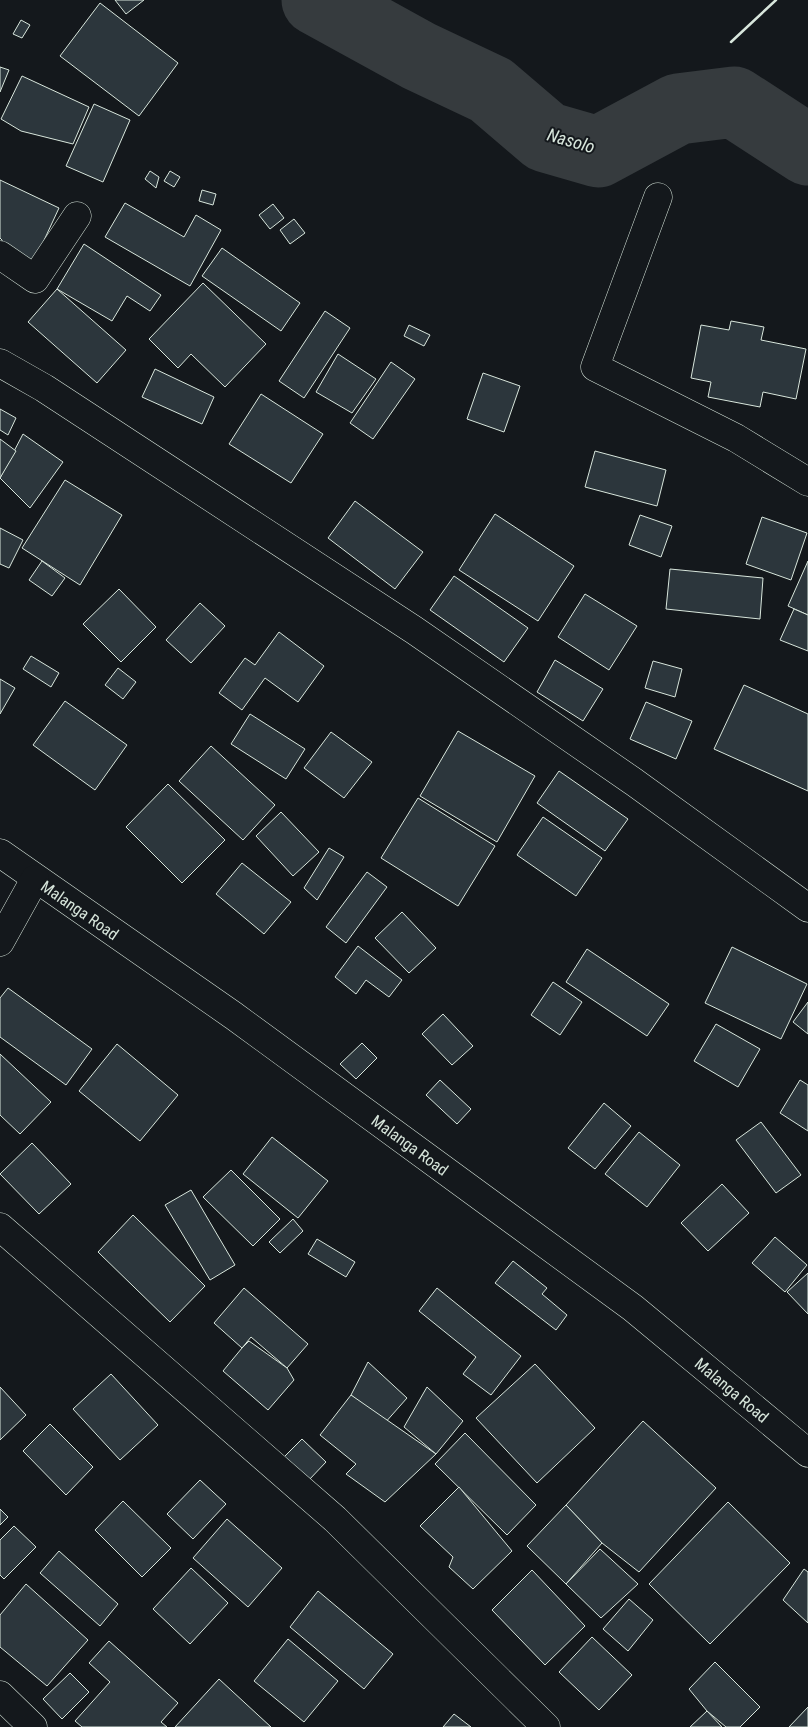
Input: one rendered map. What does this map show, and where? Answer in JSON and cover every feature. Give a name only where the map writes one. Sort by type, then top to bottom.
[{"type":"street","points":[[658,197],[595,367],[736,438],[808,482]]},
{"type":"street","points":[[0,256],[35,279],[77,216]]},
{"type":"street","points":[[0,362],[44,388],[406,624],[634,782],[808,908]]},
{"type":"street","name":"Malanga Road","points":[[0,853],[234,1016],[634,1308],[808,1453]]},
{"type":"street","points":[[0,942],[35,879]]},
{"type":"street","points":[[0,1227],[335,1519],[546,1727]]},
{"type":"street","points":[[0,1695],[33,1727]]},
{"type":"building","points":[[115,0],[144,0],[126,14]]},
{"type":"building","points":[[100,3],[178,63],[139,116],[60,56]]},
{"type":"building","points":[[21,20],[30,25],[22,38],[13,34]]},
{"type":"building","points":[[0,67],[9,70],[0,92]]},
{"type":"building","points":[[22,76],[89,107],[73,144],[21,131],[1,119]]},
{"type":"building","points":[[94,104],[130,120],[103,182],[66,166]]},
{"type":"building","points":[[150,171],[159,177],[156,188],[145,179]]},
{"type":"building","points":[[170,171],[180,177],[174,187],[164,181]]},
{"type":"building","points":[[0,180],[59,208],[33,264],[3,249],[0,238]]},
{"type":"building","points":[[202,190],[216,194],[213,205],[199,201]]},
{"type":"building","points":[[125,203],[184,237],[196,215],[221,230],[190,286],[105,237]]},
{"type":"building","points":[[273,204],[284,218],[270,229],[259,215]]},
{"type":"building","points":[[294,219],[305,233],[290,244],[280,230]]},
{"type":"building","points":[[84,244],[161,295],[150,311],[127,296],[112,321],[57,289]]},
{"type":"building","points":[[222,248],[300,303],[281,331],[202,276]]},
{"type":"building","points":[[203,283],[266,344],[225,387],[191,354],[178,368],[149,339]]},
{"type":"building","points":[[57,289],[126,350],[97,383],[28,322]]},
{"type":"building","points":[[325,311],[350,328],[304,398],[279,381]]},
{"type":"building","points":[[731,321],[764,327],[761,340],[806,349],[796,399],[763,392],[760,407],[708,397],[711,382],[691,378],[701,325],[729,330]]},
{"type":"building","points":[[409,325],[430,335],[424,346],[404,336]]},
{"type":"building","points":[[338,354],[376,379],[352,413],[316,392]]},
{"type":"building","points":[[391,362],[415,379],[373,439],[350,423]]},
{"type":"building","points":[[155,369],[214,397],[202,424],[142,397]]},
{"type":"building","points":[[483,373],[520,386],[504,432],[467,419]]},
{"type":"building","points":[[261,394],[323,434],[291,483],[229,444]]},
{"type":"building","points":[[0,409],[16,418],[8,435],[0,430]]},
{"type":"building","points":[[23,434],[63,462],[30,508],[0,478]]},
{"type":"building","points":[[0,439],[16,451],[0,478]]},
{"type":"building","points":[[595,451],[666,470],[657,506],[585,487]]},
{"type":"building","points":[[65,480],[122,515],[80,585],[22,548]]},
{"type":"building","points":[[355,501],[423,552],[395,589],[328,538]]},
{"type":"building","points":[[495,514],[574,566],[538,621],[459,570]]},
{"type":"building","points":[[640,515],[672,526],[661,557],[629,545]]},
{"type":"building","points":[[762,517],[807,533],[791,580],[746,564]]},
{"type":"building","points":[[0,528],[23,540],[9,568],[0,564]]},
{"type":"building","points":[[42,561],[65,578],[52,596],[29,580]]},
{"type":"building","points":[[808,561],[808,615],[788,606]]},
{"type":"building","points":[[670,569],[763,578],[760,619],[666,609]]},
{"type":"building","points":[[454,576],[528,628],[504,662],[430,610]]},
{"type":"building","points":[[119,589],[156,627],[121,662],[83,624]]},
{"type":"building","points":[[585,594],[637,626],[609,670],[558,637]]},
{"type":"building","points":[[200,603],[225,626],[191,663],[166,640]]},
{"type":"building","points":[[794,609],[808,615],[808,651],[780,640]]},
{"type":"building","points":[[279,632],[324,666],[298,702],[265,678],[242,710],[219,693],[245,658],[255,665]]},
{"type":"building","points":[[31,656],[59,673],[51,687],[23,669]]},
{"type":"building","points":[[555,660],[603,689],[583,721],[537,692]]},
{"type":"building","points":[[653,661],[682,669],[675,697],[645,688]]},
{"type":"building","points":[[118,668],[136,682],[123,699],[105,685]]},
{"type":"building","points":[[0,679],[15,688],[0,714]]},
{"type":"building","points":[[744,685],[808,714],[808,791],[714,749]]},
{"type":"building","points":[[65,701],[127,745],[95,790],[33,745]]},
{"type":"building","points":[[646,702],[692,721],[676,759],[630,739]]},
{"type":"building","points":[[250,714],[305,749],[286,779],[231,744]]},
{"type":"building","points":[[458,731],[535,776],[497,842],[420,796]]},
{"type":"building","points":[[331,732],[372,762],[344,798],[304,768]]},
{"type":"building","points":[[211,746],[275,805],[243,840],[179,781]]},
{"type":"building","points":[[559,771],[628,819],[605,851],[537,803]]},
{"type":"building","points":[[168,784],[225,840],[182,883],[126,827]]},
{"type":"building","points":[[418,798],[495,846],[458,906],[381,858]]},
{"type":"building","points":[[281,812],[319,852],[293,876],[256,836]]},
{"type":"building","points":[[543,817],[602,858],[576,896],[517,855]]},
{"type":"building","points":[[329,848],[344,857],[317,900],[304,888]]},
{"type":"building","points":[[242,863],[291,902],[264,934],[216,894]]},
{"type":"building","points":[[367,872],[387,887],[346,943],[326,927]]},
{"type":"building","points":[[402,912],[436,948],[409,973],[375,938]]},
{"type":"building","points":[[358,946],[402,980],[389,997],[366,980],[356,994],[335,977]]},
{"type":"building","points":[[732,947],[807,984],[781,1039],[705,1003]]},
{"type":"building","points":[[587,949],[669,1004],[647,1036],[566,982]]},
{"type":"building","points":[[553,982],[582,1002],[560,1035],[531,1015]]},
{"type":"building","points":[[8,988],[92,1049],[66,1085],[0,1037],[0,998]]},
{"type":"building","points":[[808,1002],[808,1034],[793,1022]]},
{"type":"building","points":[[443,1014],[473,1046],[452,1065],[422,1034]]},
{"type":"building","points":[[716,1024],[760,1049],[738,1087],[694,1061]]},
{"type":"building","points":[[362,1043],[377,1058],[356,1079],[340,1064]]},
{"type":"building","points":[[117,1044],[178,1095],[140,1141],[79,1091]]},
{"type":"building","points":[[0,1054],[51,1102],[20,1134],[0,1115]]},
{"type":"building","points":[[440,1080],[471,1109],[457,1124],[426,1095]]},
{"type":"building","points":[[800,1080],[808,1085],[808,1131],[780,1113]]},
{"type":"building","points":[[604,1103],[631,1126],[595,1169],[568,1148]]},
{"type":"building","points":[[761,1122],[801,1175],[776,1193],[736,1140]]},
{"type":"building","points":[[639,1132],[680,1165],[647,1207],[605,1174]]},
{"type":"building","points":[[272,1137],[328,1181],[298,1218],[243,1174]]},
{"type":"building","points":[[32,1143],[71,1184],[39,1214],[0,1174]]},
{"type":"building","points":[[231,1170],[280,1219],[253,1246],[203,1197]]},
{"type":"building","points":[[722,1184],[749,1213],[708,1251],[681,1223]]},
{"type":"building","points":[[191,1190],[235,1265],[210,1280],[165,1205]]},
{"type":"building","points":[[133,1215],[205,1286],[170,1322],[98,1252]]},
{"type":"building","points":[[293,1219],[303,1231],[280,1253],[269,1242]]},
{"type":"building","points":[[775,1237],[807,1265],[785,1292],[752,1263]]},
{"type":"building","points":[[317,1239],[355,1262],[346,1277],[308,1254]]},
{"type":"building","points":[[513,1261],[547,1288],[542,1294],[567,1315],[556,1330],[495,1283]]},
{"type":"building","points":[[808,1273],[808,1314],[787,1292]]},
{"type":"building","points":[[244,1288],[308,1344],[287,1368],[251,1337],[242,1348],[214,1323]]},
{"type":"building","points":[[437,1288],[521,1356],[491,1395],[463,1374],[476,1357],[419,1311]]},
{"type":"building","points":[[249,1341],[287,1368],[294,1380],[268,1410],[223,1371]]},
{"type":"building","points":[[368,1362],[407,1398],[384,1424],[351,1395]]},
{"type":"building","points":[[535,1364],[595,1428],[537,1483],[476,1418]]},
{"type":"building","points":[[111,1374],[158,1425],[120,1460],[73,1409]]},
{"type":"building","points":[[0,1387],[26,1415],[0,1440]]},
{"type":"building","points":[[427,1387],[463,1421],[436,1454],[404,1427]]},
{"type":"building","points":[[351,1395],[436,1454],[385,1502],[346,1474],[356,1464],[320,1435]]},
{"type":"building","points":[[643,1421],[716,1488],[639,1572],[602,1543],[566,1505]]},
{"type":"building","points":[[50,1424],[93,1467],[66,1495],[23,1451]]},
{"type":"building","points":[[465,1433],[536,1505],[507,1535],[435,1464]]},
{"type":"building","points":[[302,1439],[326,1462],[308,1481],[284,1457]]},
{"type":"building","points":[[200,1480],[226,1504],[193,1539],[167,1514]]},
{"type":"building","points":[[459,1487],[512,1551],[473,1589],[449,1567],[453,1557],[420,1526]]},
{"type":"building","points":[[123,1501],[171,1548],[142,1577],[95,1530]]},
{"type":"building","points":[[728,1502],[790,1563],[710,1644],[649,1584]]},
{"type":"building","points":[[566,1505],[602,1543],[566,1584],[527,1546]]},
{"type":"building","points":[[0,1509],[8,1517],[0,1525]]},
{"type":"building","points":[[227,1519],[282,1568],[248,1607],[193,1558]]},
{"type":"building","points":[[14,1526],[36,1547],[4,1579],[0,1575],[0,1540]]},
{"type":"building","points":[[600,1549],[638,1584],[601,1618],[566,1584]]},
{"type":"building","points":[[59,1551],[118,1604],[100,1626],[40,1573]]},
{"type":"building","points":[[191,1568],[228,1603],[190,1644],[153,1609]]},
{"type":"building","points":[[804,1569],[808,1572],[808,1623],[783,1600]]},
{"type":"building","points":[[532,1570],[585,1626],[545,1665],[492,1610]]},
{"type":"building","points":[[26,1584],[88,1640],[47,1686],[0,1647],[0,1615]]},
{"type":"building","points":[[318,1591],[393,1654],[364,1689],[290,1627]]},
{"type":"building","points":[[629,1599],[653,1620],[628,1651],[603,1629]]},
{"type":"building","points":[[592,1637],[632,1675],[599,1710],[559,1672]]},
{"type":"building","points":[[288,1639],[338,1681],[304,1722],[254,1681]]},
{"type":"building","points":[[109,1641],[178,1703],[161,1722],[167,1727],[82,1727],[75,1721],[110,1682],[89,1663]]},
{"type":"building","points":[[715,1662],[760,1707],[740,1727],[726,1727],[707,1711],[689,1689]]},
{"type":"building","points":[[70,1673],[89,1692],[62,1719],[43,1699]]},
{"type":"building","points":[[219,1679],[271,1727],[175,1727]]},
{"type":"building","points":[[808,1707],[808,1727],[789,1727]]},
{"type":"building","points":[[707,1711],[722,1727],[690,1727]]},
{"type":"building","points":[[454,1714],[471,1727],[443,1727]]},
{"type":"waterway","name":"Nasolo","points":[[317,0],[419,56],[491,90],[546,137],[598,152],[678,109],[734,102],[808,150]]},
{"type":"wall","points":[[731,42],[776,0]]}]
